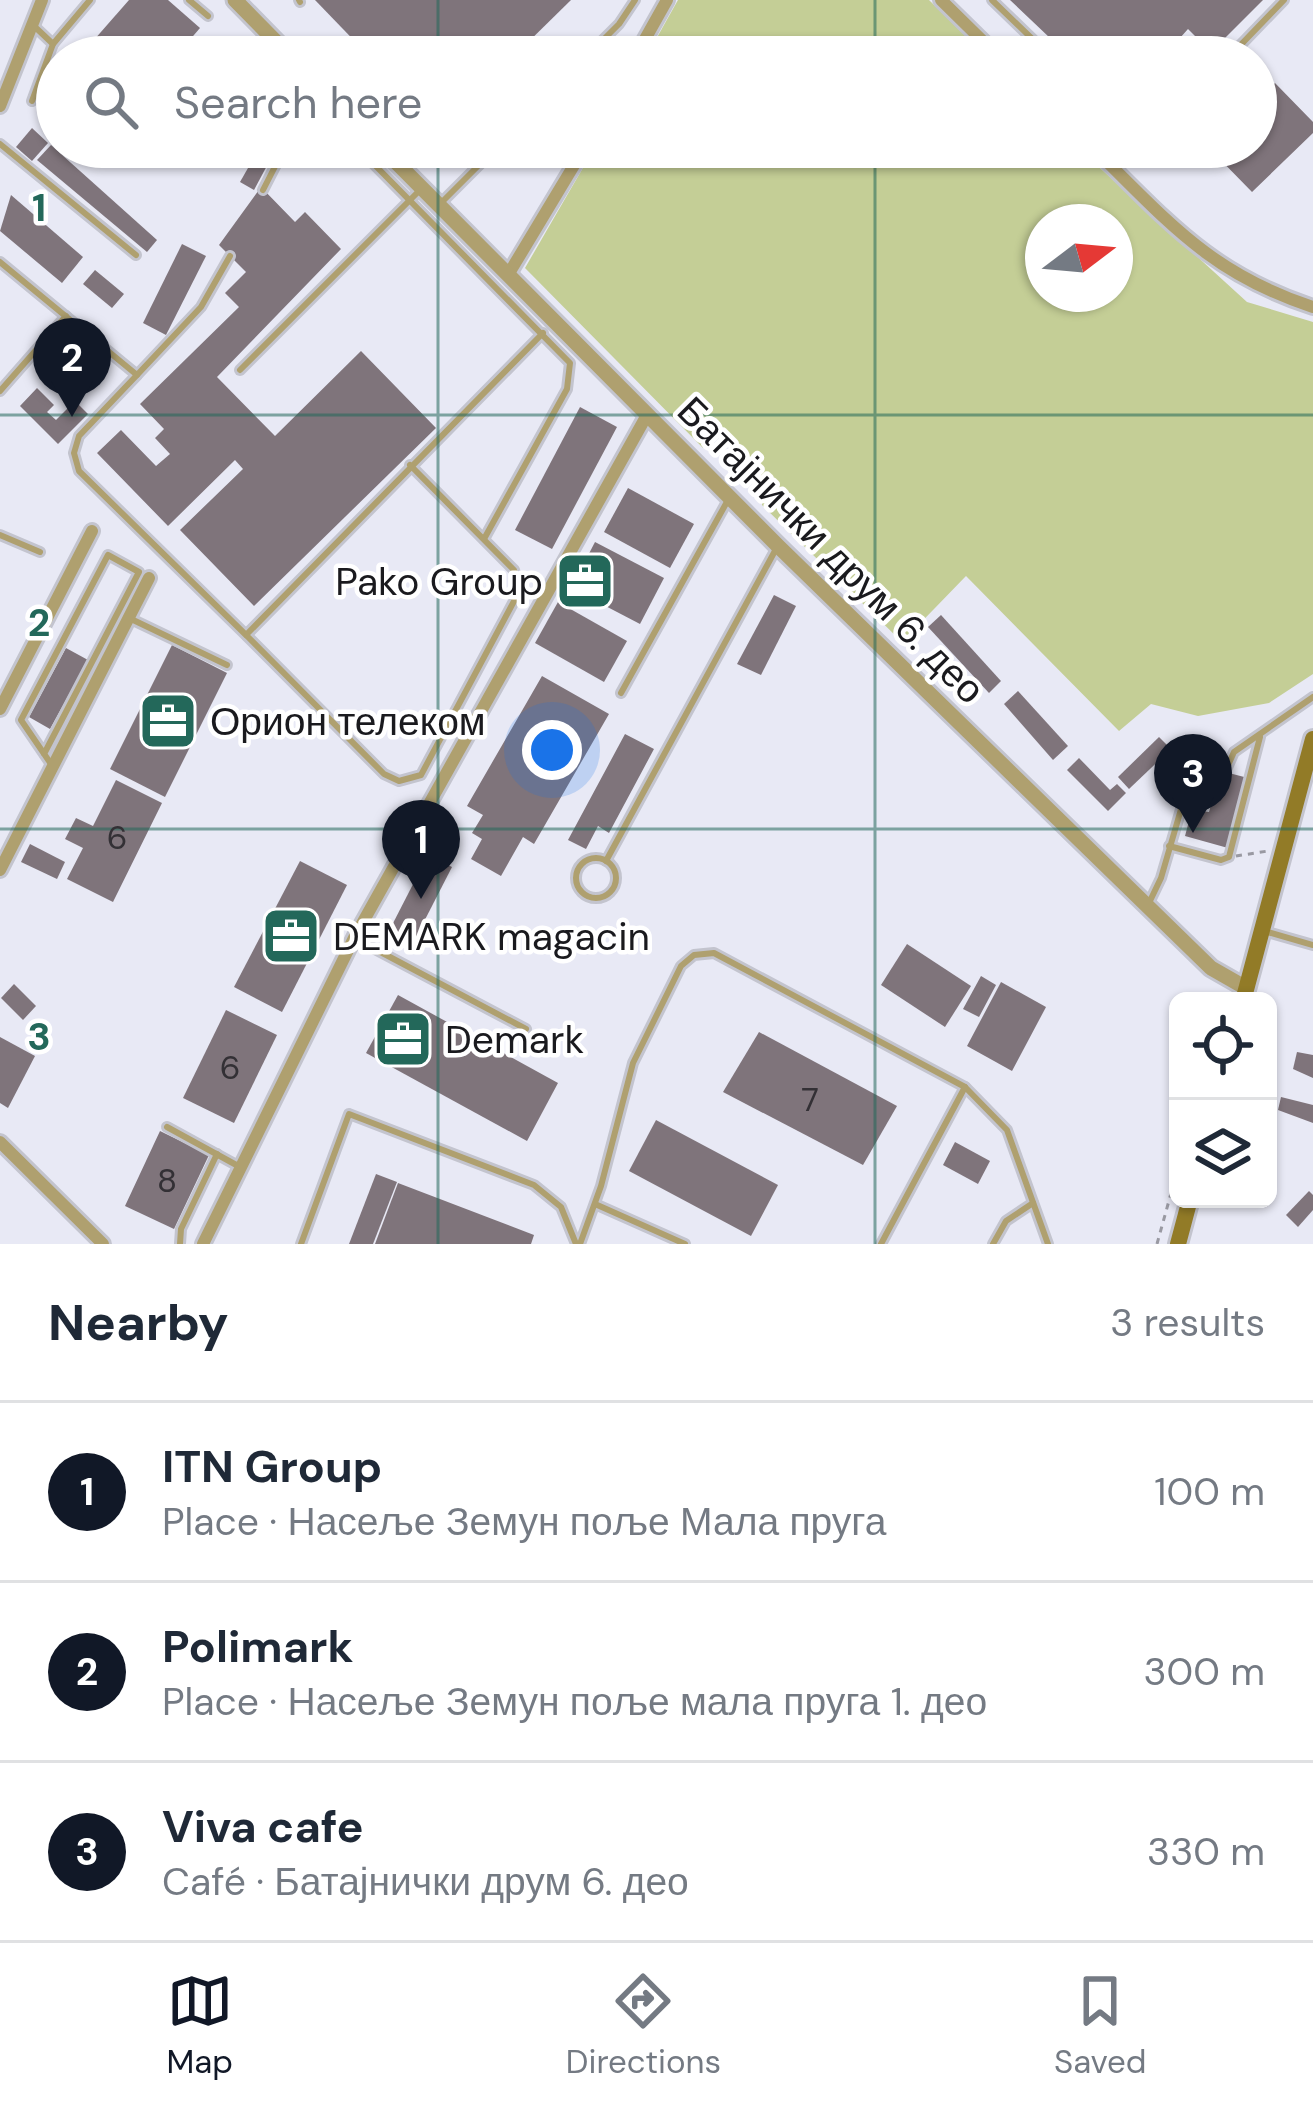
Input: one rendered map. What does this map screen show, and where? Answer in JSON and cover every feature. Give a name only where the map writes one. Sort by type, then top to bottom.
[{"type":"main road","points":[[1245,992],[1313,739]]},
{"type":"main road","points":[[1178,1244],[1188,1208]]},
{"type":"street","points":[[0,106],[42,0]]},
{"type":"street","points":[[235,0],[271,36]]},
{"type":"street","points":[[647,36],[668,0]]},
{"type":"street","points":[[941,0],[978,36]]},
{"type":"street","name":"Батајнички друм 6. део","points":[[396,168],[415,194],[439,206],[778,546],[1240,992]]},
{"type":"street","points":[[508,275],[572,168]]},
{"type":"street","points":[[1114,168],[1197,249],[1240,278],[1313,307]]},
{"type":"street","points":[[202,1244],[354,938],[647,415]]},
{"type":"street","points":[[0,710],[92,531]]},
{"type":"street","points":[[0,871],[149,578]]},
{"type":"street","points":[[0,1142],[103,1244]]},
{"type":"lane","points":[[60,36],[90,0]]},
{"type":"lane","points":[[189,0],[208,16]]},
{"type":"lane","points":[[608,36],[635,0]]},
{"type":"lane","points":[[992,0],[1029,36]]},
{"type":"lane","points":[[1249,36],[1284,0]]},
{"type":"lane","points":[[33,25],[45,36]]},
{"type":"lane","points":[[32,101],[36,90]]},
{"type":"lane","points":[[0,145],[136,255]]},
{"type":"lane","points":[[263,190],[274,168]]},
{"type":"lane","points":[[383,168],[415,194],[566,358],[571,379],[484,539]]},
{"type":"lane","points":[[439,206],[476,168]]},
{"type":"lane","points":[[240,370],[415,194]]},
{"type":"lane","points":[[230,256],[201,308],[79,436],[74,453],[79,471],[384,774],[399,781],[416,778],[433,758],[520,590],[514,570],[410,465]]},
{"type":"lane","points":[[0,262],[137,375]]},
{"type":"lane","points":[[0,282],[10,271]]},
{"type":"lane","points":[[0,391],[66,316]]},
{"type":"lane","points":[[246,635],[543,333]]},
{"type":"lane","points":[[620,693],[729,497]]},
{"type":"lane","points":[[0,535],[40,552]]},
{"type":"lane","points":[[605,861],[778,546]]},
{"type":"lane","points":[[44,754],[140,572],[108,555],[21,720],[52,767]]},
{"type":"lane","points":[[129,618],[227,665]]},
{"type":"lane","points":[[1225,772],[1234,752],[1313,697]]},
{"type":"lane","points":[[1169,845],[1221,860],[1229,856],[1260,737]]},
{"type":"lane","points":[[1147,906],[1162,878],[1184,799],[1210,790]]},
{"type":"lane","points":[[593,858],[605,861],[614,871],[611,890],[600,898],[587,896],[578,887],[578,868],[593,858]]},
{"type":"lane","points":[[1260,931],[1313,945]]},
{"type":"lane","points":[[354,938],[526,1029]]},
{"type":"lane","points":[[578,1244],[594,1204],[633,1063],[681,966],[694,955],[714,953],[965,1087],[1006,1130],[1048,1244]]},
{"type":"lane","points":[[881,1244],[965,1087]]},
{"type":"lane","points":[[301,1244],[349,1114],[534,1185],[560,1207],[578,1244]]},
{"type":"lane","points":[[167,1127],[240,1167]]},
{"type":"lane","points":[[180,1244],[181,1228],[217,1154]]},
{"type":"lane","points":[[993,1244],[1006,1221],[1033,1203]]},
{"type":"lane","points":[[594,1204],[685,1244]]},
{"type":"path","points":[[1229,856],[1282,848]]},
{"type":"path","points":[[1157,1244],[1169,1201]]},
{"type":"green space","points":[[678,0],[929,0],[966,36],[658,36]]},
{"type":"green space","points":[[583,168],[1100,168],[1247,302],[1313,322],[1313,674],[1269,703],[1198,716],[1151,704],[1119,731],[966,576],[902,642],[762,505],[761,470],[725,430],[703,448],[525,268]]},
{"type":"building","points":[[129,0],[168,0],[200,28],[193,36],[97,36]]},
{"type":"building","points":[[315,0],[571,0],[534,36],[350,36]]},
{"type":"building","points":[[1010,0],[1263,0],[1227,36],[1195,36],[1188,29],[1182,36],[1048,36]]},
{"type":"building","points":[[1277,85],[1313,122],[1313,133],[1277,168]]},
{"type":"building","points":[[32,128],[36,132],[32,161],[16,147]]},
{"type":"building","points":[[47,168],[77,168],[157,240],[147,252]]},
{"type":"building","points":[[248,168],[266,168],[254,190],[240,182]]},
{"type":"building","points":[[1229,168],[1277,168],[1252,192]]},
{"type":"building","points":[[261,187],[295,222],[305,212],[341,249],[217,377],[275,436],[361,351],[436,428],[254,606],[180,530],[243,469],[235,460],[168,526],[97,453],[121,430],[156,466],[170,454],[155,438],[164,429],[140,404],[239,307],[225,293],[246,272],[219,245]]},
{"type":"building","points":[[11,195],[83,257],[62,283],[0,231]]},
{"type":"building","points":[[182,244],[206,256],[166,335],[143,323]]},
{"type":"building","points":[[95,270],[124,294],[112,308],[83,284]]},
{"type":"building","points":[[37,388],[54,405],[47,412],[56,420],[75,401],[88,414],[58,444],[20,406]]},
{"type":"building","points":[[580,407],[617,427],[552,549],[515,530]]},
{"type":"building","points":[[628,488],[694,524],[670,568],[604,532]]},
{"type":"building","points":[[595,542],[664,578],[640,624],[571,588]]},
{"type":"building","points":[[774,595],[796,606],[761,675],[737,664]]},
{"type":"building","points":[[558,602],[627,641],[604,682],[535,643]]},
{"type":"building","points":[[941,615],[1001,681],[989,693],[928,627]]},
{"type":"building","name":"Орион телеком","points":[[172,645],[227,673],[165,797],[110,769]]},
{"type":"building","points":[[66,648],[88,660],[50,729],[29,717]]},
{"type":"building","points":[[542,676],[609,714],[534,844],[523,837],[501,876],[471,859],[482,839],[472,833],[483,815],[467,806]]},
{"type":"building","points":[[1018,691],[1068,746],[1053,760],[1004,704]]},
{"type":"building","points":[[625,734],[654,749],[609,833],[598,826],[586,849],[568,840]]},
{"type":"building","points":[[1159,737],[1171,749],[1129,789],[1118,777]]},
{"type":"building","points":[[1079,758],[1110,790],[1117,784],[1126,793],[1108,811],[1067,770]]},
{"type":"building","points":[[1206,767],[1248,778],[1228,848],[1185,836],[1192,810],[1209,812],[1215,791],[1201,787]]},
{"type":"building","points":[[116,780],[162,803],[113,902],[67,879],[83,848],[65,839],[76,818],[93,826]]},
{"type":"building","points":[[30,844],[65,862],[57,879],[21,862]]},
{"type":"building","points":[[428,855],[452,867],[413,943],[389,931]]},
{"type":"building","name":"DEMARK magacin","points":[[300,861],[347,885],[282,1012],[234,987]]},
{"type":"building","points":[[907,944],[971,986],[945,1027],[881,985]]},
{"type":"building","points":[[981,976],[996,985],[979,1017],[963,1009]]},
{"type":"building","points":[[1001,982],[1046,1007],[1012,1071],[967,1046]]},
{"type":"building","points":[[14,984],[36,1006],[23,1020],[1,998]]},
{"type":"building","points":[[398,995],[558,1083],[527,1141],[366,1053]]},
{"type":"building","points":[[226,1010],[277,1035],[234,1123],[183,1098]]},
{"type":"building","points":[[759,1032],[897,1106],[863,1165],[723,1092]]},
{"type":"building","points":[[0,1037],[35,1056],[8,1108],[0,1103]]},
{"type":"building","points":[[1297,1052],[1313,1055],[1313,1078],[1293,1069]]},
{"type":"building","points":[[1281,1097],[1313,1105],[1313,1123],[1278,1110]]},
{"type":"building","points":[[656,1120],[778,1185],[751,1236],[629,1171]]},
{"type":"building","points":[[160,1131],[209,1155],[174,1229],[125,1206]]},
{"type":"building","points":[[955,1142],[990,1161],[978,1184],[943,1165]]},
{"type":"building","points":[[376,1174],[397,1182],[373,1244],[349,1244]]},
{"type":"building","points":[[398,1183],[534,1235],[531,1244],[375,1244]]},
{"type":"building","points":[[1309,1191],[1313,1210],[1298,1227],[1286,1215]]},
{"type":"place","name":"Polimark","points":[[72,417]]},
{"type":"place","name":"Pako Group","points":[[585,581]]},
{"type":"place","name":"Орион телеком","points":[[168,721]]},
{"type":"place","name":"Viva cafe","points":[[1193,833]]},
{"type":"place","name":"ITN Group","points":[[421,899]]},
{"type":"place","name":"DEMARK magacin","points":[[291,936]]},
{"type":"place","name":"Demark","points":[[403,1039]]}]
